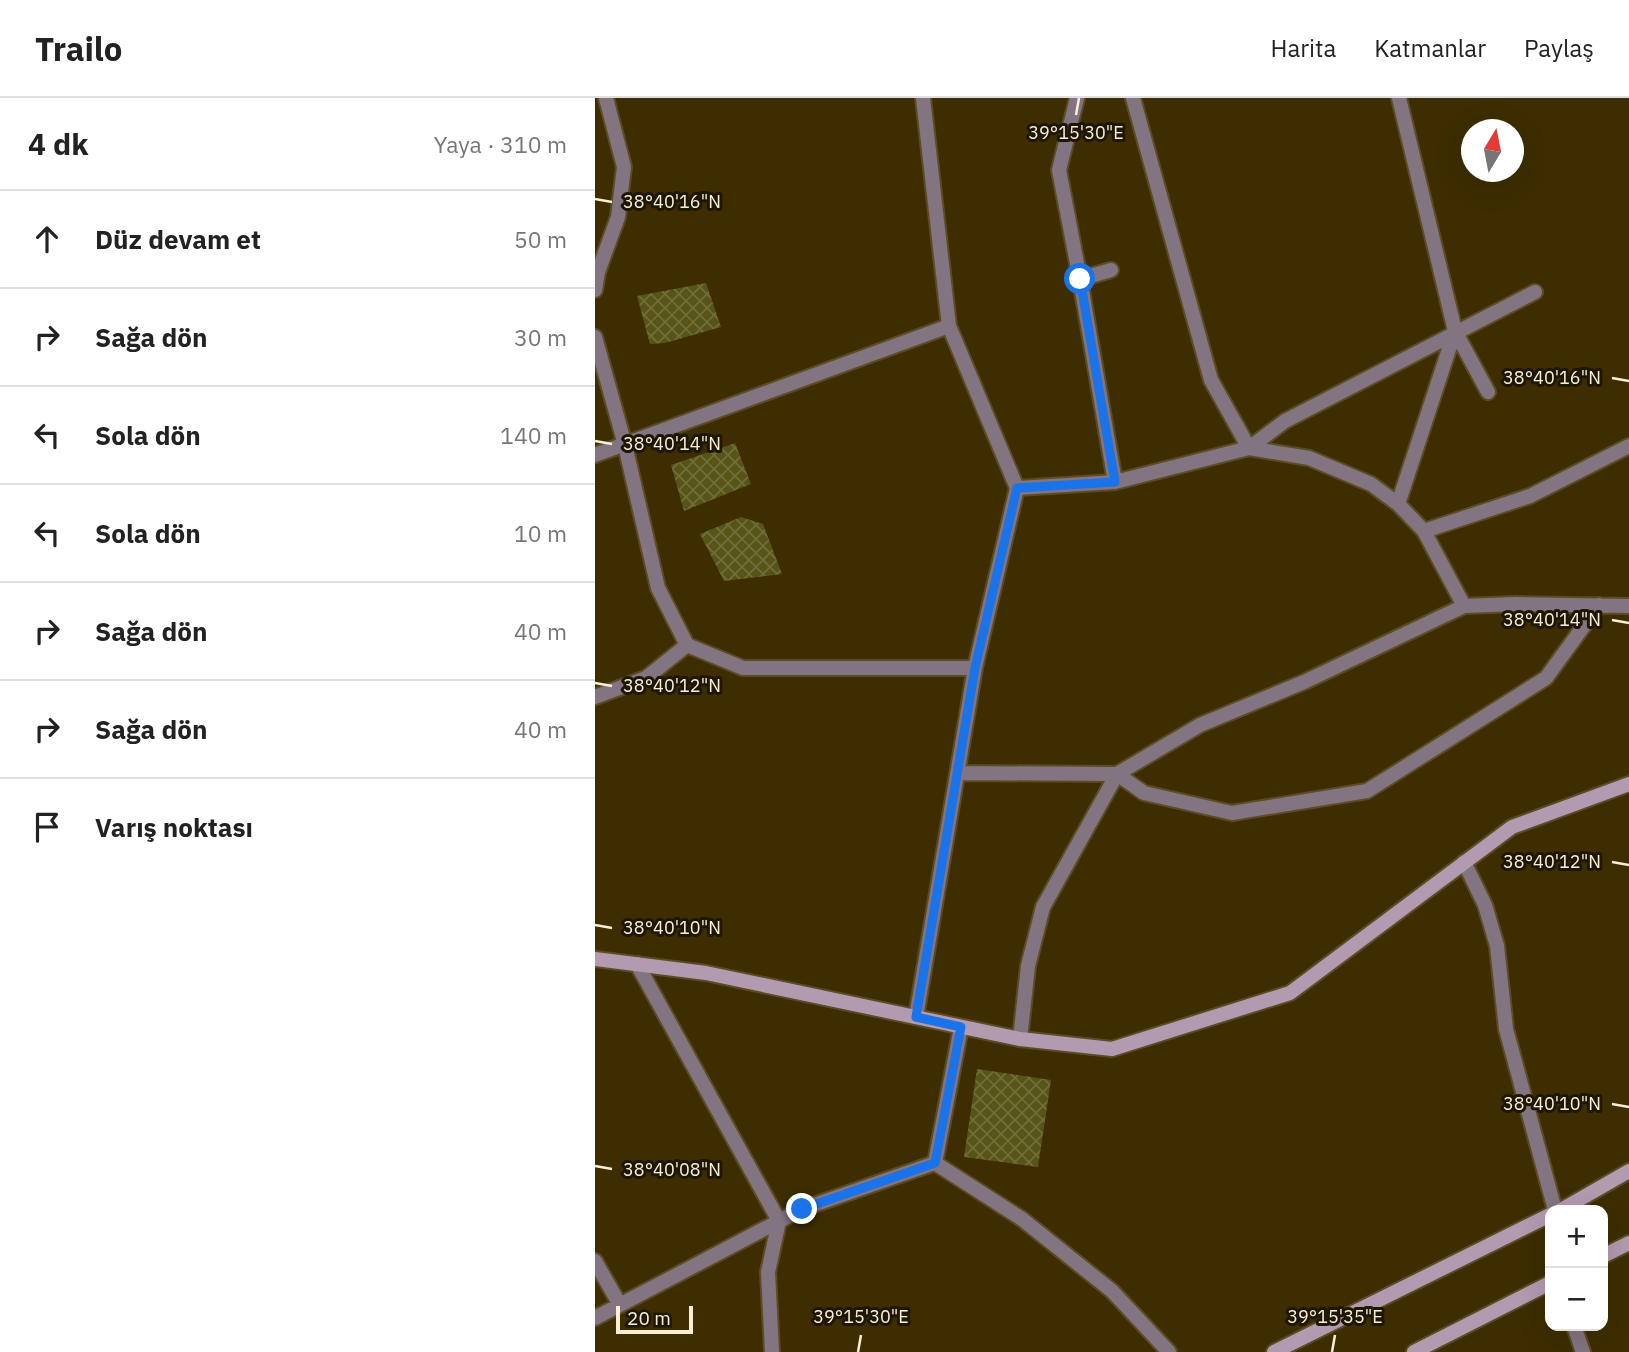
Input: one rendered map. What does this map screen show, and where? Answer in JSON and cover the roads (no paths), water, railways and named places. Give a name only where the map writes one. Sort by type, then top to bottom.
[{"type":"street","points":[[595,290],[598,272],[618,217],[624,167],[606,98]]},
{"type":"street","points":[[916,1017],[975,668],[1017,488],[949,326],[923,98]]},
{"type":"street","points":[[1077,98],[1059,170],[1115,482]]},
{"type":"street","points":[[1133,98],[1211,380],[1248,448]]},
{"type":"street","points":[[1399,98],[1455,331],[1488,392]]},
{"type":"street","points":[[1080,279],[1111,270]]},
{"type":"street","points":[[1017,488],[1115,482],[1248,448],[1285,421],[1535,292]]},
{"type":"street","points":[[595,455],[949,326]]},
{"type":"street","points":[[1398,504],[1455,331]]},
{"type":"street","points":[[595,337],[625,445],[658,588],[687,645],[743,668],[975,668]]},
{"type":"street","points":[[1424,531],[1530,496],[1629,446]]},
{"type":"street","points":[[1248,448],[1308,458],[1371,484],[1398,504],[1424,531],[1464,606]]},
{"type":"street","points":[[957,773],[1117,774],[1144,793],[1232,813],[1367,790],[1546,678],[1599,605]]},
{"type":"street","points":[[1020,1039],[1028,966],[1043,907],[1117,774],[1200,725],[1304,682],[1464,606],[1629,606]]},
{"type":"street","points":[[595,697],[646,678],[687,645]]},
{"type":"street","points":[[595,959],[706,973],[1020,1039],[1112,1049],[1290,993],[1512,827],[1629,784]]},
{"type":"street","points":[[1464,862],[1485,905],[1497,946],[1506,1029],[1554,1205]]},
{"type":"street","points":[[637,964],[779,1221],[768,1272],[772,1352]]},
{"type":"street","points":[[935,1163],[961,1027]]},
{"type":"street","points":[[595,1318],[802,1209],[935,1163]]},
{"type":"street","points":[[935,1163],[1022,1219],[1112,1291],[1169,1352]]},
{"type":"street","points":[[1570,1205],[1629,1171]]},
{"type":"street","points":[[1274,1352],[1545,1217]]},
{"type":"street","points":[[1608,1254],[1629,1243]]},
{"type":"street","points":[[595,1261],[620,1305]]},
{"type":"street","points":[[1414,1352],[1545,1286]]},
{"type":"street","points":[[1576,1331],[1583,1352]]}]
